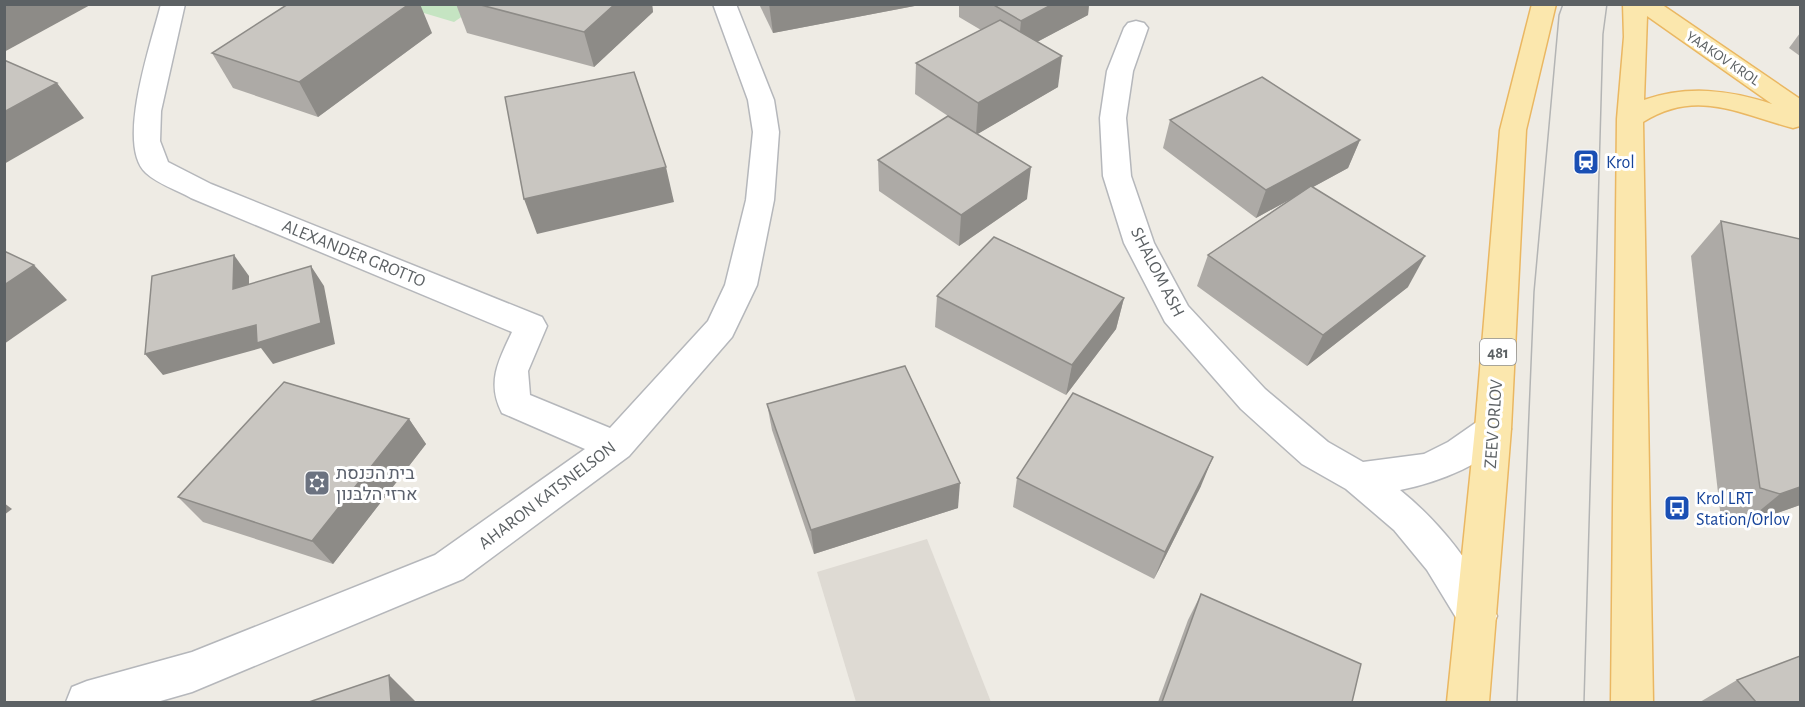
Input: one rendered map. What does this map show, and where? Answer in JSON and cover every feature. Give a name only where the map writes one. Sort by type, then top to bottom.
[{"type":"main road","name":"ZEEV ORLOV","points":[[1468,702],[1494,429],[1513,130],[1544,4]]},
{"type":"main road","points":[[1632,702],[1630,118],[1635,4]]},
{"type":"main road","name":"YAAKOV KROL","points":[[1645,4],[1800,111]]},
{"type":"main road","points":[[1630,118],[1651,104],[1682,97],[1738,102],[1800,123]]},
{"type":"street","name":"ALEXANDER GROTTO","points":[[173,4],[148,111],[147,141],[156,167],[201,191],[531,326],[511,370],[514,403],[616,446]]},
{"type":"street","name":"AHARON KATSNELSON","points":[[87,702],[192,672],[449,567],[616,446],[721,328],[741,285],[760,200],[766,132],[761,100],[724,4]]},
{"type":"street","name":"SHALOM ASH","points":[[1136,28],[1120,72],[1113,118],[1117,176],[1139,243],[1176,314],[1253,399],[1315,453],[1359,478],[1407,518],[1441,558],[1477,616]]},
{"type":"street","points":[[1359,478],[1392,477],[1429,469],[1459,456],[1494,429]]},
{"type":"shaded area","points":[[927,539],[991,702],[856,702],[817,572]]},
{"type":"green space","points":[[397,5],[479,5],[454,22]]},
{"type":"building","points":[[288,4],[409,4],[299,82],[212,53]]},
{"type":"building","points":[[477,4],[615,4],[584,32]]},
{"type":"building","points":[[992,4],[1053,4],[1021,21]]},
{"type":"building","points":[[1000,20],[1062,56],[978,103],[916,63]]},
{"type":"building","points":[[4,60],[57,83],[4,112]]},
{"type":"building","points":[[634,72],[666,167],[524,199],[505,97]]},
{"type":"building","points":[[1262,77],[1360,140],[1266,190],[1170,120]]},
{"type":"building","points":[[948,116],[1031,167],[961,215],[878,160]]},
{"type":"building","points":[[1311,186],[1425,256],[1323,335],[1208,255]]},
{"type":"building","points":[[1721,221],[1800,239],[1800,487],[1780,494],[1760,488]]},
{"type":"building","points":[[994,237],[1124,298],[1072,365],[937,296]]},
{"type":"building","points":[[4,251],[34,265],[4,285]]},
{"type":"building","points":[[234,255],[233,289],[311,266],[321,323],[257,343],[256,325],[145,354],[152,276]]},
{"type":"building","points":[[905,366],[960,483],[811,530],[767,404]]},
{"type":"building","name":"בית הכנסת ארזי הלבנון","points":[[284,382],[409,419],[312,541],[178,497]]},
{"type":"building","points":[[1073,393],[1213,457],[1165,552],[1017,478]]},
{"type":"building","points":[[1201,594],[1361,664],[1352,702],[1162,702]]},
{"type":"building","points":[[1800,656],[1800,702],[1756,702],[1737,680]]},
{"type":"building","points":[[389,675],[391,702],[309,702]]},
{"type":"tram line","points":[[1517,702],[1534,292],[1559,15],[1563,4]]},
{"type":"tram line","points":[[1584,702],[1603,34],[1607,4]]},
{"type":"place","name":"Krol","points":[[1586,162]]},
{"type":"place","name":"בית הכנסת ארזי הלבנון","points":[[317,483]]},
{"type":"place","name":"Krol LRT Station/Orlov","points":[[1677,508]]}]
